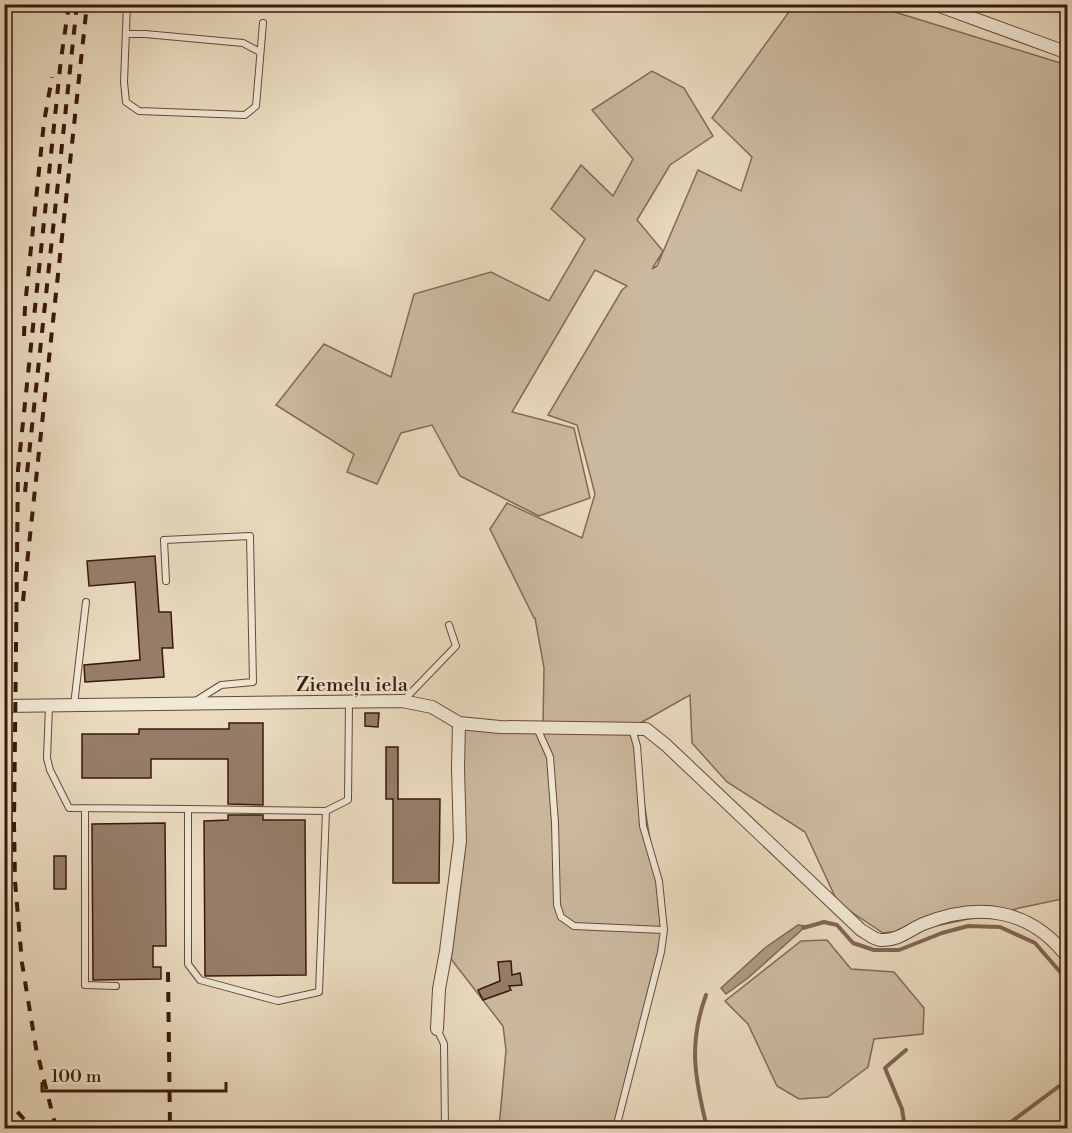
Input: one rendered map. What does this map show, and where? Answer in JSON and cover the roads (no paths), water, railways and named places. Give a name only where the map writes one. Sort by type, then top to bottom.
[{"type":"street","points":[[934,4],[1068,53]]},
{"type":"street","name":"Ziemeļu iela","points":[[4,706],[402,701],[432,707],[459,723]]},
{"type":"street","points":[[437,1029],[439,988],[460,841],[459,723],[500,727],[646,729],[666,745],[861,930],[878,940],[895,939],[923,925],[954,915],[996,912],[1031,923],[1068,958]]},
{"type":"lane","points":[[127,4],[124,82],[126,102],[139,111],[245,115],[256,106],[263,23]]},
{"type":"lane","points":[[126,34],[243,43],[260,52]]},
{"type":"lane","points":[[166,581],[164,540],[250,536],[253,682],[221,686],[189,705]]},
{"type":"lane","points":[[74,706],[86,602]]},
{"type":"lane","points":[[402,701],[456,646],[449,625]]},
{"type":"lane","points":[[49,706],[47,758],[50,770],[69,808],[326,811],[348,800],[349,703]]},
{"type":"lane","points":[[537,728],[550,758],[555,823],[557,905],[561,917],[574,926],[664,930]]},
{"type":"lane","points":[[616,1128],[661,952],[664,930],[659,881],[644,826],[637,746],[631,729]]},
{"type":"lane","points":[[85,808],[85,985],[116,986]]},
{"type":"lane","points":[[188,809],[188,964],[200,980],[278,1001],[319,992],[326,811]]},
{"type":"lane","points":[[437,1029],[444,1044],[445,1128]]},
{"type":"waterway","points":[[803,928],[824,922],[837,925],[853,943],[874,950],[899,950],[942,933],[968,926],[1000,927],[1035,943],[1068,981]]},
{"type":"waterway","points":[[706,995],[697,1030],[695,1062],[707,1128]]},
{"type":"waterway","points":[[905,1128],[902,1109],[885,1068],[906,1050]]},
{"type":"waterway","points":[[1003,1128],[1062,1084]]},
{"type":"railway","points":[[56,1128],[36,1048],[22,963],[15,881],[18,470],[61,59],[69,4]]},
{"type":"railway","points":[[25,492],[77,4]]},
{"type":"railway","points":[[23,601],[87,4]]},
{"type":"railway","points":[[24,336],[44,122],[52,77]]},
{"type":"railway","points":[[168,972],[170,1128]]},
{"type":"railway","points":[[4,1097],[32,1128]]}]
